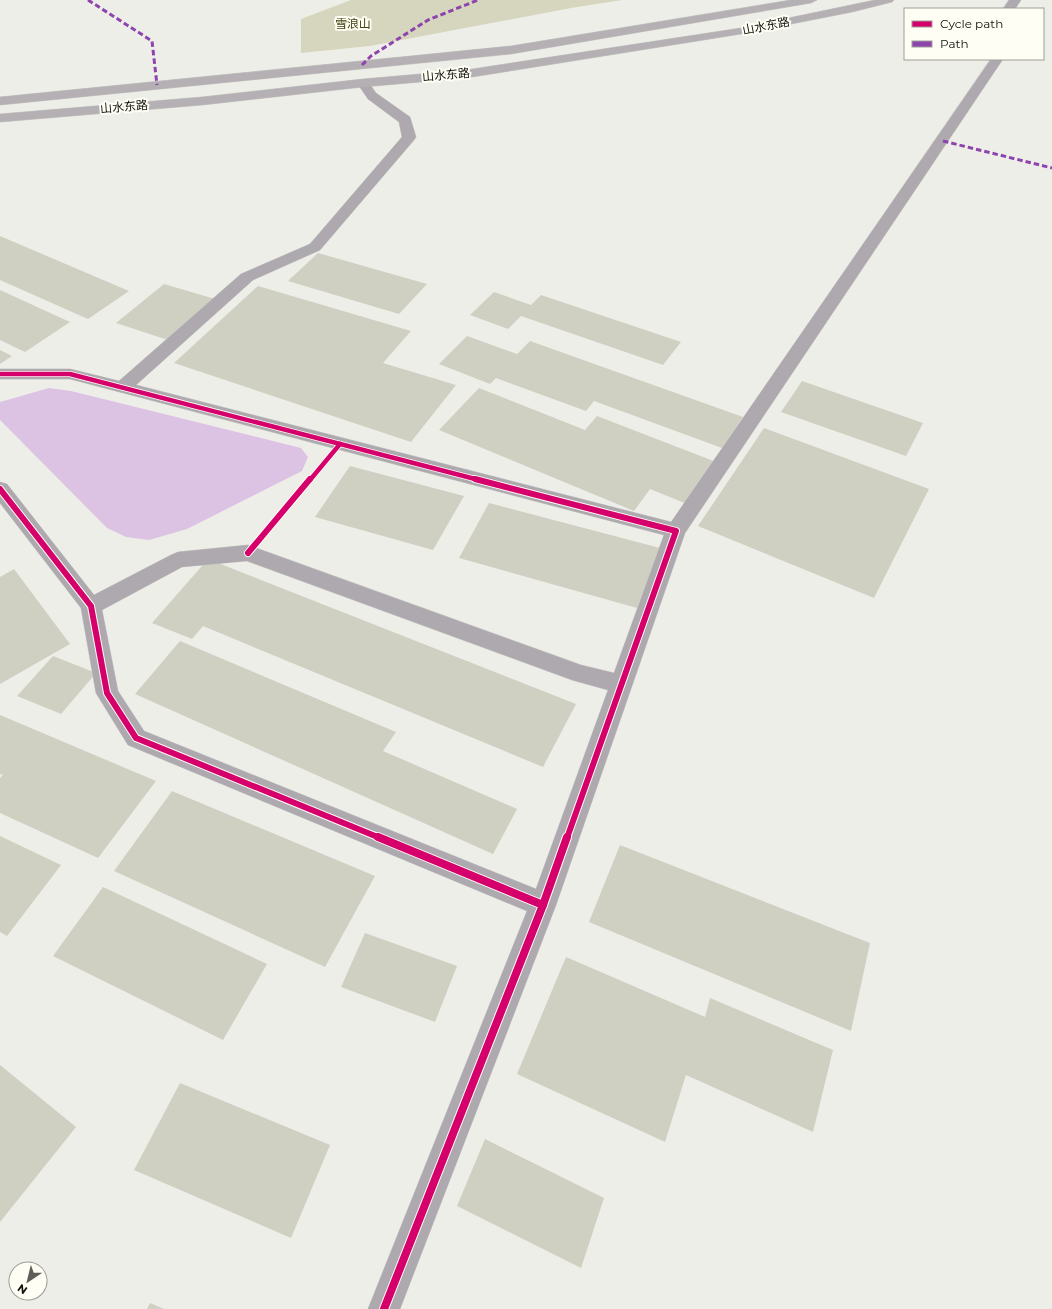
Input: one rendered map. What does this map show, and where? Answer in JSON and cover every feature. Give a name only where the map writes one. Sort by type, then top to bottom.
[{"type":"highway","name":"山水东路","points":[[0,101],[511,50],[811,0]]},
{"type":"highway","name":"山水东路","points":[[0,118],[202,101],[363,83],[466,74],[741,31],[852,9],[888,0]]},
{"type":"street","points":[[384,1309],[543,905],[676,531],[996,60]]},
{"type":"street","points":[[123,387],[247,277],[314,247],[409,137],[405,120],[372,96],[363,83]]},
{"type":"street","points":[[0,374],[70,374],[676,531]]},
{"type":"street","points":[[0,489],[91,606],[107,693],[136,738],[543,905]]},
{"type":"street","points":[[91,606],[178,560],[248,553],[573,671],[621,684]]},
{"type":"green space","name":"雪浪山","points":[[351,0],[622,0],[571,8],[370,46],[301,53],[301,19]]},
{"type":"shaded area","points":[[49,388],[71,391],[301,448],[308,457],[302,471],[187,529],[149,540],[126,537],[107,528],[0,420],[0,402]]},
{"type":"building","points":[[0,236],[129,291],[88,319],[0,280]]},
{"type":"building","points":[[318,253],[427,284],[399,314],[288,281]]},
{"type":"building","points":[[164,284],[215,299],[168,340],[116,323]]},
{"type":"building","points":[[258,286],[411,331],[383,363],[456,385],[411,442],[174,363]]},
{"type":"building","points":[[0,290],[70,322],[25,352],[0,340]]},
{"type":"building","points":[[494,292],[531,305],[541,295],[681,342],[663,365],[521,316],[508,329],[470,315]]},
{"type":"building","points":[[467,336],[517,354],[530,341],[743,417],[722,448],[594,401],[586,411],[496,378],[490,384],[439,364]]},
{"type":"building","points":[[0,350],[12,356],[0,364]]},
{"type":"building","points":[[802,381],[923,423],[906,456],[781,412]]},
{"type":"building","points":[[479,388],[585,430],[597,416],[716,462],[687,504],[650,489],[634,511],[439,430]]},
{"type":"building","points":[[764,428],[929,489],[874,598],[698,526]]},
{"type":"building","points":[[350,466],[464,496],[433,550],[315,517]]},
{"type":"building","points":[[489,503],[660,548],[637,608],[459,558]]},
{"type":"building","points":[[208,559],[576,704],[543,767],[203,626],[192,639],[152,623]]},
{"type":"building","points":[[14,569],[70,644],[0,684],[0,577]]},
{"type":"building","points":[[180,641],[396,732],[383,751],[517,809],[493,854],[135,694]]},
{"type":"building","points":[[53,656],[96,673],[61,714],[17,696]]},
{"type":"building","points":[[0,715],[156,781],[98,858],[0,813],[0,778],[3,775],[0,774]]},
{"type":"building","points":[[172,791],[375,876],[325,967],[114,871]]},
{"type":"building","points":[[0,836],[61,865],[7,936],[0,932]]},
{"type":"building","points":[[620,845],[870,943],[851,1031],[589,922]]},
{"type":"building","points":[[103,887],[267,964],[223,1040],[53,956]]},
{"type":"building","points":[[365,933],[457,966],[435,1022],[341,987]]},
{"type":"building","points":[[566,957],[705,1017],[710,998],[833,1050],[813,1132],[686,1075],[665,1142],[517,1074]]},
{"type":"building","points":[[0,1065],[76,1127],[0,1222]]},
{"type":"building","points":[[180,1083],[330,1145],[291,1238],[134,1170]]},
{"type":"building","points":[[485,1139],[604,1198],[581,1268],[457,1206]]},
{"type":"building","points":[[150,1303],[164,1309],[147,1309]]},
{"type":"marked path","points":[[88,0],[152,41],[157,85]]},
{"type":"marked path","points":[[362,65],[371,56],[428,20],[478,0]]},
{"type":"marked path","points":[[943,141],[1052,168]]},
{"type":"cycle path","points":[[0,374],[70,374],[676,531],[543,905],[384,1309]]},
{"type":"cycle path","points":[[248,553],[340,444]]},
{"type":"cycle path","points":[[0,489],[91,606],[107,693],[136,738],[543,905]]}]
